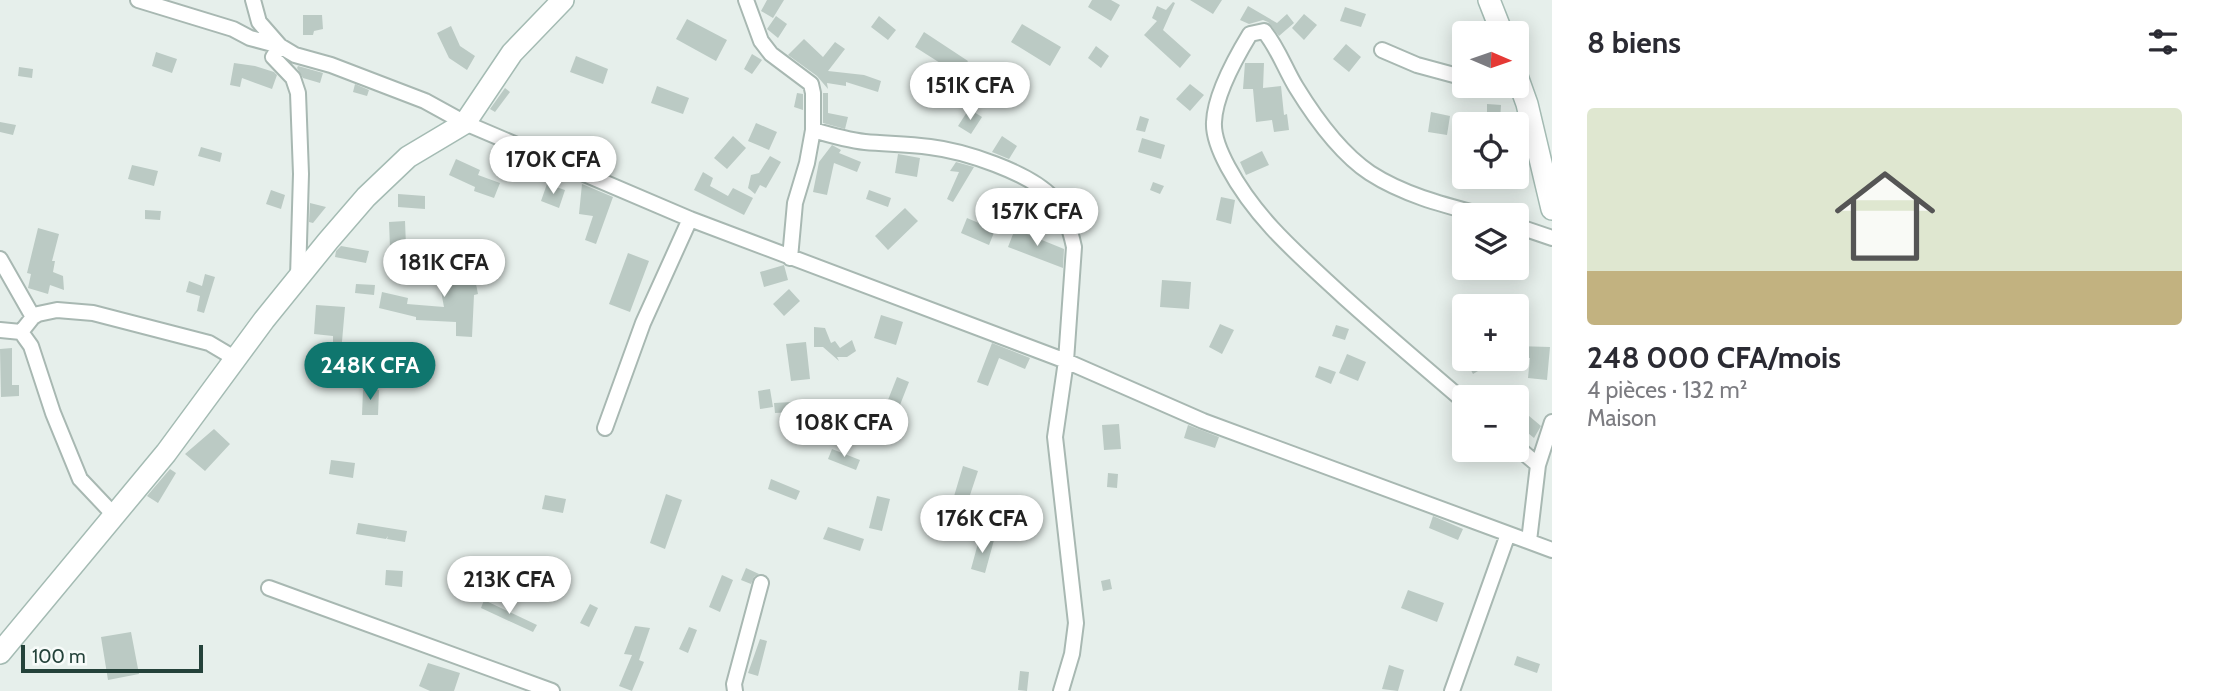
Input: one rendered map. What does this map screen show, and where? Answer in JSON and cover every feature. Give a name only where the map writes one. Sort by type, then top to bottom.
[{"type":"main road","points":[[0,653],[166,453],[298,277],[366,197],[408,157],[465,123],[512,53],[563,0]]},
{"type":"main road","points":[[1489,0],[1497,21]]},
{"type":"main road","points":[[1525,98],[1552,209]]},
{"type":"street","points":[[138,0],[233,29],[295,55],[331,65],[425,101],[465,123],[690,219],[1066,361],[1203,421],[1552,550]]},
{"type":"street","points":[[253,0],[259,22],[279,47]]},
{"type":"street","points":[[746,0],[761,41],[771,54],[811,84],[813,93],[813,130],[807,163],[794,203],[790,258]]},
{"type":"street","points":[[1452,206],[1396,188],[1368,172],[1339,146],[1316,117],[1296,87],[1272,40],[1264,31],[1250,34],[1236,56],[1223,88],[1214,122],[1220,151],[1235,179],[1252,206],[1275,234],[1381,331],[1452,391]]},
{"type":"street","points":[[279,47],[273,57],[293,78],[298,93],[302,174],[298,277]]},
{"type":"street","points":[[1382,50],[1417,65],[1452,74]]},
{"type":"street","points":[[813,130],[864,142],[949,150],[998,165],[1039,186],[1053,198],[1063,212],[1074,247],[1066,361],[1055,437],[1076,623],[1072,654],[1061,691]]},
{"type":"street","points":[[605,428],[643,323],[690,219]]},
{"type":"street","points":[[1529,230],[1552,238]]},
{"type":"street","points":[[0,259],[33,317]]},
{"type":"street","points":[[21,332],[33,317],[57,310],[93,313],[209,343],[236,359]]},
{"type":"street","points":[[0,330],[21,332],[31,346],[53,413],[80,478],[114,515]]},
{"type":"street","points":[[1529,541],[1538,465],[1552,422]]},
{"type":"street","points":[[1529,457],[1538,465]]},
{"type":"street","points":[[1452,691],[1508,534]]},
{"type":"street","points":[[727,691],[736,684],[761,583]]},
{"type":"street","points":[[269,588],[552,691]]},
{"type":"building","points":[[767,0],[784,0],[773,18],[761,11]]},
{"type":"building","points":[[1092,0],[1111,0],[1120,5],[1111,21],[1088,7]]},
{"type":"building","points":[[1190,0],[1222,0],[1213,14]]},
{"type":"building","points":[[1175,3],[1163,30],[1191,55],[1180,68],[1144,35],[1157,21],[1152,18],[1157,6],[1166,10]]},
{"type":"building","points":[[1248,6],[1277,23],[1287,14],[1294,23],[1279,36],[1268,22],[1263,20],[1249,24],[1240,20]]},
{"type":"building","points":[[1345,7],[1366,14],[1361,27],[1340,21]]},
{"type":"building","points":[[1304,14],[1317,25],[1304,40],[1292,28]]},
{"type":"building","points":[[303,15],[322,15],[323,29],[314,31],[313,35],[303,35]]},
{"type":"building","points":[[776,16],[787,24],[778,38],[767,29]]},
{"type":"building","points":[[879,16],[896,30],[888,40],[871,27]]},
{"type":"building","points":[[687,19],[727,40],[716,61],[676,39]]},
{"type":"building","points":[[1022,24],[1061,47],[1050,66],[1011,42]]},
{"type":"building","points":[[451,26],[460,46],[475,56],[467,70],[449,58],[437,33]]},
{"type":"building","points":[[924,32],[968,61],[959,75],[915,47]]},
{"type":"building","points":[[804,39],[823,57],[835,42],[845,49],[828,71],[864,75],[881,81],[878,92],[846,82],[846,86],[827,83],[828,89],[817,76],[788,55]]},
{"type":"building","points":[[1346,44],[1361,57],[1349,72],[1333,59]]},
{"type":"building","points":[[1096,46],[1109,56],[1101,68],[1088,58]]},
{"type":"building","points":[[156,52],[177,59],[172,73],[152,66]]},
{"type":"building","points":[[752,54],[762,60],[752,74],[744,69]]},
{"type":"building","points":[[576,56],[608,69],[603,84],[570,72]]},
{"type":"building","points":[[234,63],[274,72],[277,75],[272,89],[242,78],[240,87],[230,85]]},
{"type":"building","points":[[1245,63],[1264,63],[1263,88],[1281,86],[1284,115],[1287,114],[1289,130],[1274,132],[1272,120],[1256,122],[1253,89],[1243,89]]},
{"type":"building","points":[[298,66],[323,73],[320,83],[303,78]]},
{"type":"building","points":[[19,67],[33,69],[32,78],[18,76]]},
{"type":"building","points":[[355,84],[369,90],[367,96],[353,92]]},
{"type":"building","points":[[1190,84],[1204,95],[1190,111],[1176,99]]},
{"type":"building","points":[[657,86],[689,98],[683,114],[651,103]]},
{"type":"building","points":[[505,88],[510,92],[495,112],[490,109]]},
{"type":"building","points":[[797,93],[803,94],[803,110],[794,107]]},
{"type":"building","points":[[823,93],[828,93],[828,113],[848,117],[845,129],[823,123]]},
{"type":"building","points":[[1487,104],[1501,105],[1501,112],[1487,112]]},
{"type":"building","points":[[969,109],[982,117],[971,134],[958,126]]},
{"type":"building","points":[[1431,112],[1450,116],[1447,135],[1428,132]]},
{"type":"building","points":[[1140,116],[1149,119],[1145,132],[1136,130]]},
{"type":"building","points":[[0,122],[16,125],[13,135],[0,132]]},
{"type":"building","points":[[756,123],[777,132],[769,150],[748,141]]},
{"type":"building","points":[[733,136],[746,148],[727,169],[714,158]]},
{"type":"building","points":[[1002,136],[1017,146],[1009,159],[992,152]]},
{"type":"building","points":[[1142,138],[1165,145],[1161,159],[1138,152]]},
{"type":"building","points":[[832,145],[841,150],[839,153],[861,162],[857,172],[834,163],[827,195],[813,192],[819,162]]},
{"type":"building","points":[[201,147],[222,153],[220,162],[198,156]]},
{"type":"building","points":[[1262,151],[1269,165],[1246,175],[1240,162]]},
{"type":"building","points":[[898,154],[920,158],[917,177],[895,173]]},
{"type":"building","points":[[770,156],[781,162],[766,188],[760,185],[755,194],[748,188],[751,175],[759,173]]},
{"type":"building","points":[[456,159],[480,170],[478,175],[500,183],[494,198],[474,191],[475,187],[449,175]]},
{"type":"building","points":[[956,162],[974,167],[953,202],[947,199],[959,172],[950,171]]},
{"type":"building","points":[[132,165],[158,171],[154,186],[128,179]]},
{"type":"building","points":[[703,172],[713,178],[710,186],[728,196],[733,188],[753,198],[744,215],[694,190]]},
{"type":"building","points":[[1153,182],[1164,186],[1160,194],[1150,190]]},
{"type":"building","points":[[547,184],[565,190],[559,208],[541,201]]},
{"type":"building","points":[[582,184],[613,197],[596,244],[585,240],[593,216],[579,214]]},
{"type":"building","points":[[271,190],[285,195],[281,209],[266,204]]},
{"type":"building","points":[[869,190],[891,198],[888,207],[866,199]]},
{"type":"building","points":[[398,194],[425,196],[425,209],[398,207]]},
{"type":"building","points":[[1221,197],[1235,200],[1231,224],[1216,220]]},
{"type":"building","points":[[310,203],[326,207],[313,223],[309,222]]},
{"type":"building","points":[[905,208],[918,221],[888,250],[875,236]]},
{"type":"building","points":[[145,210],[161,211],[160,220],[145,219]]},
{"type":"building","points":[[967,218],[995,230],[989,245],[961,233]]},
{"type":"building","points":[[405,221],[406,246],[390,247],[389,222]]},
{"type":"building","points":[[38,228],[59,234],[52,261],[55,261],[53,272],[63,276],[64,290],[50,285],[48,294],[28,288],[31,274],[27,273]]},
{"type":"building","points":[[1015,229],[1064,249],[1063,268],[1008,247]]},
{"type":"building","points":[[341,246],[369,251],[366,263],[335,257]]},
{"type":"building","points":[[628,253],[649,261],[630,312],[609,304]]},
{"type":"building","points":[[468,257],[469,276],[474,274],[478,294],[474,295],[472,337],[456,336],[456,322],[416,320],[416,317],[379,308],[382,292],[408,298],[407,304],[444,307],[439,281],[445,280],[443,258]]},
{"type":"building","points":[[784,265],[788,280],[764,287],[760,272]]},
{"type":"building","points":[[205,274],[215,277],[204,313],[197,311],[200,296],[186,292],[189,281],[202,286]]},
{"type":"building","points":[[1162,280],[1191,282],[1189,309],[1160,307]]},
{"type":"building","points":[[356,284],[375,285],[374,295],[355,293]]},
{"type":"building","points":[[789,289],[800,301],[784,316],[773,304]]},
{"type":"building","points":[[316,305],[345,307],[341,353],[352,353],[352,371],[333,371],[333,336],[314,334]]},
{"type":"building","points":[[881,315],[903,322],[896,345],[874,338]]},
{"type":"building","points":[[1220,324],[1234,330],[1222,354],[1209,347]]},
{"type":"building","points":[[1336,325],[1349,329],[1345,340],[1332,336]]},
{"type":"building","points":[[814,327],[825,328],[831,343],[835,341],[840,348],[852,340],[856,351],[847,357],[837,357],[839,361],[823,347],[814,347]]},
{"type":"building","points":[[806,342],[810,379],[791,381],[786,344]]},
{"type":"building","points":[[992,343],[1030,358],[1025,369],[999,358],[988,386],[977,382]]},
{"type":"building","points":[[1529,346],[1550,347],[1547,380],[1528,378]]},
{"type":"building","points":[[12,348],[12,385],[19,385],[19,396],[1,397],[0,349]]},
{"type":"building","points":[[1347,354],[1366,362],[1358,381],[1339,373]]},
{"type":"building","points":[[1319,366],[1336,372],[1331,384],[1315,377]]},
{"type":"building","points":[[897,377],[909,382],[898,410],[886,405]]},
{"type":"building","points":[[770,389],[773,407],[760,409],[758,391]]},
{"type":"building","points":[[363,390],[379,390],[378,415],[362,415]]},
{"type":"building","points":[[792,402],[793,412],[775,413],[774,403]]},
{"type":"building","points":[[855,408],[864,410],[858,441],[839,437],[847,411],[854,411]]},
{"type":"building","points":[[1529,416],[1541,426],[1534,438],[1529,434]]},
{"type":"building","points":[[1119,424],[1121,449],[1104,450],[1102,425]]},
{"type":"building","points":[[1188,425],[1219,437],[1215,448],[1184,438]]},
{"type":"building","points":[[214,429],[230,444],[205,471],[185,454]]},
{"type":"building","points":[[832,449],[860,460],[856,470],[828,459]]},
{"type":"building","points":[[331,460],[355,463],[353,478],[329,474]]},
{"type":"building","points":[[963,466],[978,471],[966,507],[952,503]]},
{"type":"building","points":[[170,469],[176,473],[158,503],[147,496]]},
{"type":"building","points":[[1108,473],[1118,474],[1117,488],[1107,487]]},
{"type":"building","points":[[771,479],[800,491],[796,500],[768,489]]},
{"type":"building","points":[[666,494],[682,500],[665,549],[650,543]]},
{"type":"building","points":[[545,495],[566,499],[563,513],[542,509]]},
{"type":"building","points":[[877,496],[890,499],[882,531],[869,528]]},
{"type":"building","points":[[1433,516],[1463,529],[1458,540],[1429,528]]},
{"type":"building","points":[[358,523],[407,531],[405,542],[387,539],[388,536],[386,539],[356,534]]},
{"type":"building","points":[[828,527],[864,539],[860,551],[823,539]]},
{"type":"building","points":[[980,536],[994,540],[985,573],[971,569]]},
{"type":"building","points":[[746,568],[759,574],[751,584],[741,580]]},
{"type":"building","points":[[386,570],[403,571],[402,587],[385,585]]},
{"type":"building","points":[[722,575],[733,580],[720,612],[709,607]]},
{"type":"building","points":[[1110,579],[1112,589],[1103,591],[1101,581]]},
{"type":"building","points":[[1408,590],[1444,603],[1437,622],[1401,608]]},
{"type":"building","points":[[484,600],[537,625],[533,632],[481,608]]},
{"type":"building","points":[[590,604],[598,608],[589,627],[580,623]]},
{"type":"building","points":[[635,626],[650,628],[639,660],[644,662],[632,691],[619,686],[632,655],[624,654]]},
{"type":"building","points":[[689,627],[697,630],[688,653],[679,649]]},
{"type":"building","points":[[131,632],[139,674],[108,680],[101,637]]},
{"type":"building","points":[[760,639],[767,641],[758,676],[748,673]]},
{"type":"building","points":[[1517,656],[1540,664],[1537,673],[1514,665]]},
{"type":"building","points":[[428,663],[460,673],[454,691],[430,691],[419,686]]},
{"type":"building","points":[[1389,665],[1404,670],[1398,691],[1382,689]]},
{"type":"building","points":[[1020,671],[1029,672],[1027,691],[1018,690]]}]
